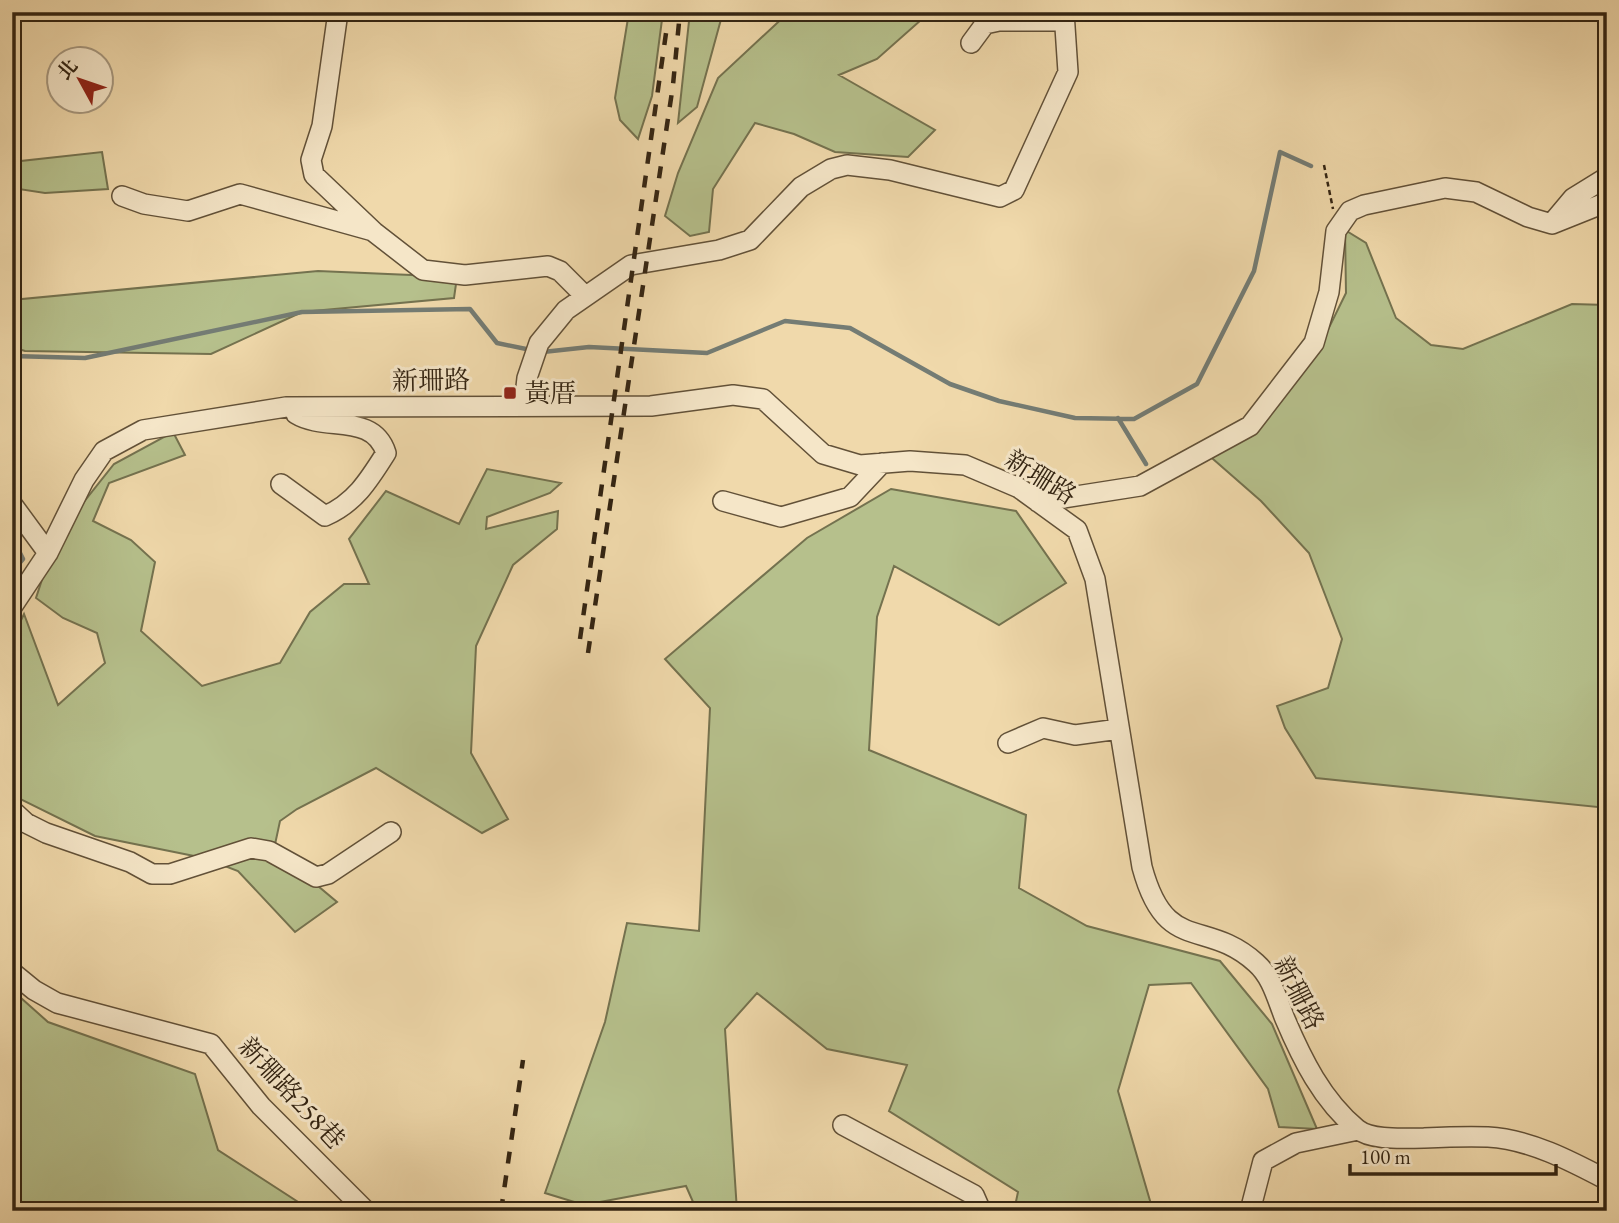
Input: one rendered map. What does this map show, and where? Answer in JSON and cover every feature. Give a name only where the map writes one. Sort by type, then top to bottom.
[{"type":"street","points":[[338,12],[322,126],[312,167],[314,175],[374,232],[413,263],[432,273],[464,275],[548,266],[560,271],[585,296]]},
{"type":"street","points":[[524,405],[536,350],[557,317],[631,265],[719,250],[750,240],[802,187],[838,167],[890,170],[1000,197],[1014,190],[1068,72],[1063,17],[985,24],[971,43]]},
{"type":"street","points":[[1552,223],[1573,198],[1607,177]]},
{"type":"street","points":[[1038,502],[1140,486],[1250,426],[1314,343],[1329,292],[1336,231],[1350,211],[1364,205],[1445,188],[1476,192],[1528,217],[1552,223],[1607,202]]},
{"type":"street","points":[[122,196],[144,204],[188,211],[240,194],[374,232]]},
{"type":"street","name":"新珊路","points":[[12,607],[48,553],[84,480],[104,452],[144,430],[286,407],[651,406],[733,395],[763,399],[823,454],[860,465],[910,461],[965,465],[1019,488],[1077,530],[1095,579],[1150,895],[1164,917],[1190,933],[1239,948],[1262,969],[1318,1087],[1358,1130]]},
{"type":"street","points":[[281,484],[325,516],[342,508],[362,490],[386,453],[382,440],[360,426],[304,419],[286,407]]},
{"type":"street","points":[[723,501],[781,517],[850,498],[882,463]]},
{"type":"street","points":[[12,505],[48,553]]},
{"type":"street","points":[[1008,743],[1043,728],[1075,735],[1119,729]]},
{"type":"street","points":[[12,810],[26,823],[46,833],[130,862],[152,874],[170,874],[251,848],[270,851],[316,877],[328,874],[391,832]]},
{"type":"street","name":"新珊路258巷","points":[[12,972],[34,990],[57,1003],[211,1044],[261,1106],[366,1211]]},
{"type":"street","points":[[843,1125],[974,1195],[981,1211]]},
{"type":"street","points":[[1250,1211],[1263,1161],[1296,1143],[1358,1130],[1377,1136],[1489,1137],[1519,1142],[1569,1160],[1607,1180]]},
{"type":"path","points":[[1324,165],[1331,206],[1341,224]]},
{"type":"green space","points":[[629,12],[663,12],[652,96],[638,139],[620,120],[615,98]]},
{"type":"green space","points":[[690,12],[723,12],[697,107],[678,123]]},
{"type":"green space","points":[[789,12],[930,12],[877,59],[839,75],[935,130],[908,157],[835,152],[794,134],[755,123],[713,189],[709,232],[690,236],[665,216],[678,173],[718,78]]},
{"type":"green space","points":[[102,152],[108,189],[45,193],[12,188],[12,162]]},
{"type":"green space","points":[[1345,230],[1366,243],[1396,318],[1431,345],[1463,349],[1572,304],[1607,305],[1607,808],[1316,778],[1285,728],[1277,706],[1328,688],[1342,639],[1309,553],[1261,501],[1205,452],[1278,390],[1320,346],[1346,293]]},
{"type":"green space","points":[[318,271],[457,277],[454,298],[302,312],[211,354],[25,351],[12,347],[12,300]]},
{"type":"green space","points":[[173,432],[185,455],[109,483],[93,521],[131,540],[155,562],[141,631],[202,686],[280,663],[310,612],[344,584],[369,584],[349,539],[386,491],[459,524],[487,469],[561,483],[550,493],[487,517],[486,529],[558,511],[557,529],[513,565],[476,646],[471,753],[508,819],[482,833],[376,768],[297,809],[280,821],[274,849],[337,902],[295,932],[238,871],[204,858],[95,836],[12,795],[12,639],[24,614],[58,705],[105,663],[97,633],[63,618],[36,598],[56,537],[114,464]]},
{"type":"green space","points":[[891,489],[1016,511],[1066,583],[999,625],[894,566],[877,617],[869,750],[1026,815],[1019,888],[1087,926],[1220,961],[1272,1024],[1317,1129],[1279,1127],[1268,1089],[1191,983],[1149,985],[1118,1091],[1153,1211],[1014,1211],[1018,1192],[889,1111],[907,1065],[827,1049],[757,993],[725,1029],[737,1211],[697,1211],[686,1186],[584,1205],[545,1193],[605,1022],[627,923],[699,931],[710,708],[665,659],[807,538]]},
{"type":"green space","points":[[12,990],[48,1022],[195,1074],[218,1150],[312,1211],[12,1211]]},
{"type":"waterway","points":[[543,352],[589,347],[707,353],[785,321],[850,328],[950,384],[999,401],[1075,418],[1134,419],[1197,384],[1254,271],[1280,152],[1311,166]]},
{"type":"waterway","points":[[12,356],[85,358],[302,312],[470,309],[497,343],[531,350]]},
{"type":"waterway","points":[[1118,418],[1146,464]]},
{"type":"waterway","points":[[12,537],[23,559],[12,572]]},
{"type":"railway","points":[[580,639],[669,12]]},
{"type":"railway","points":[[588,653],[673,85],[680,12]]},
{"type":"railway","points":[[501,1211],[523,1060]]},
{"type":"place","name":"黃厝","points":[[510,393]]}]
